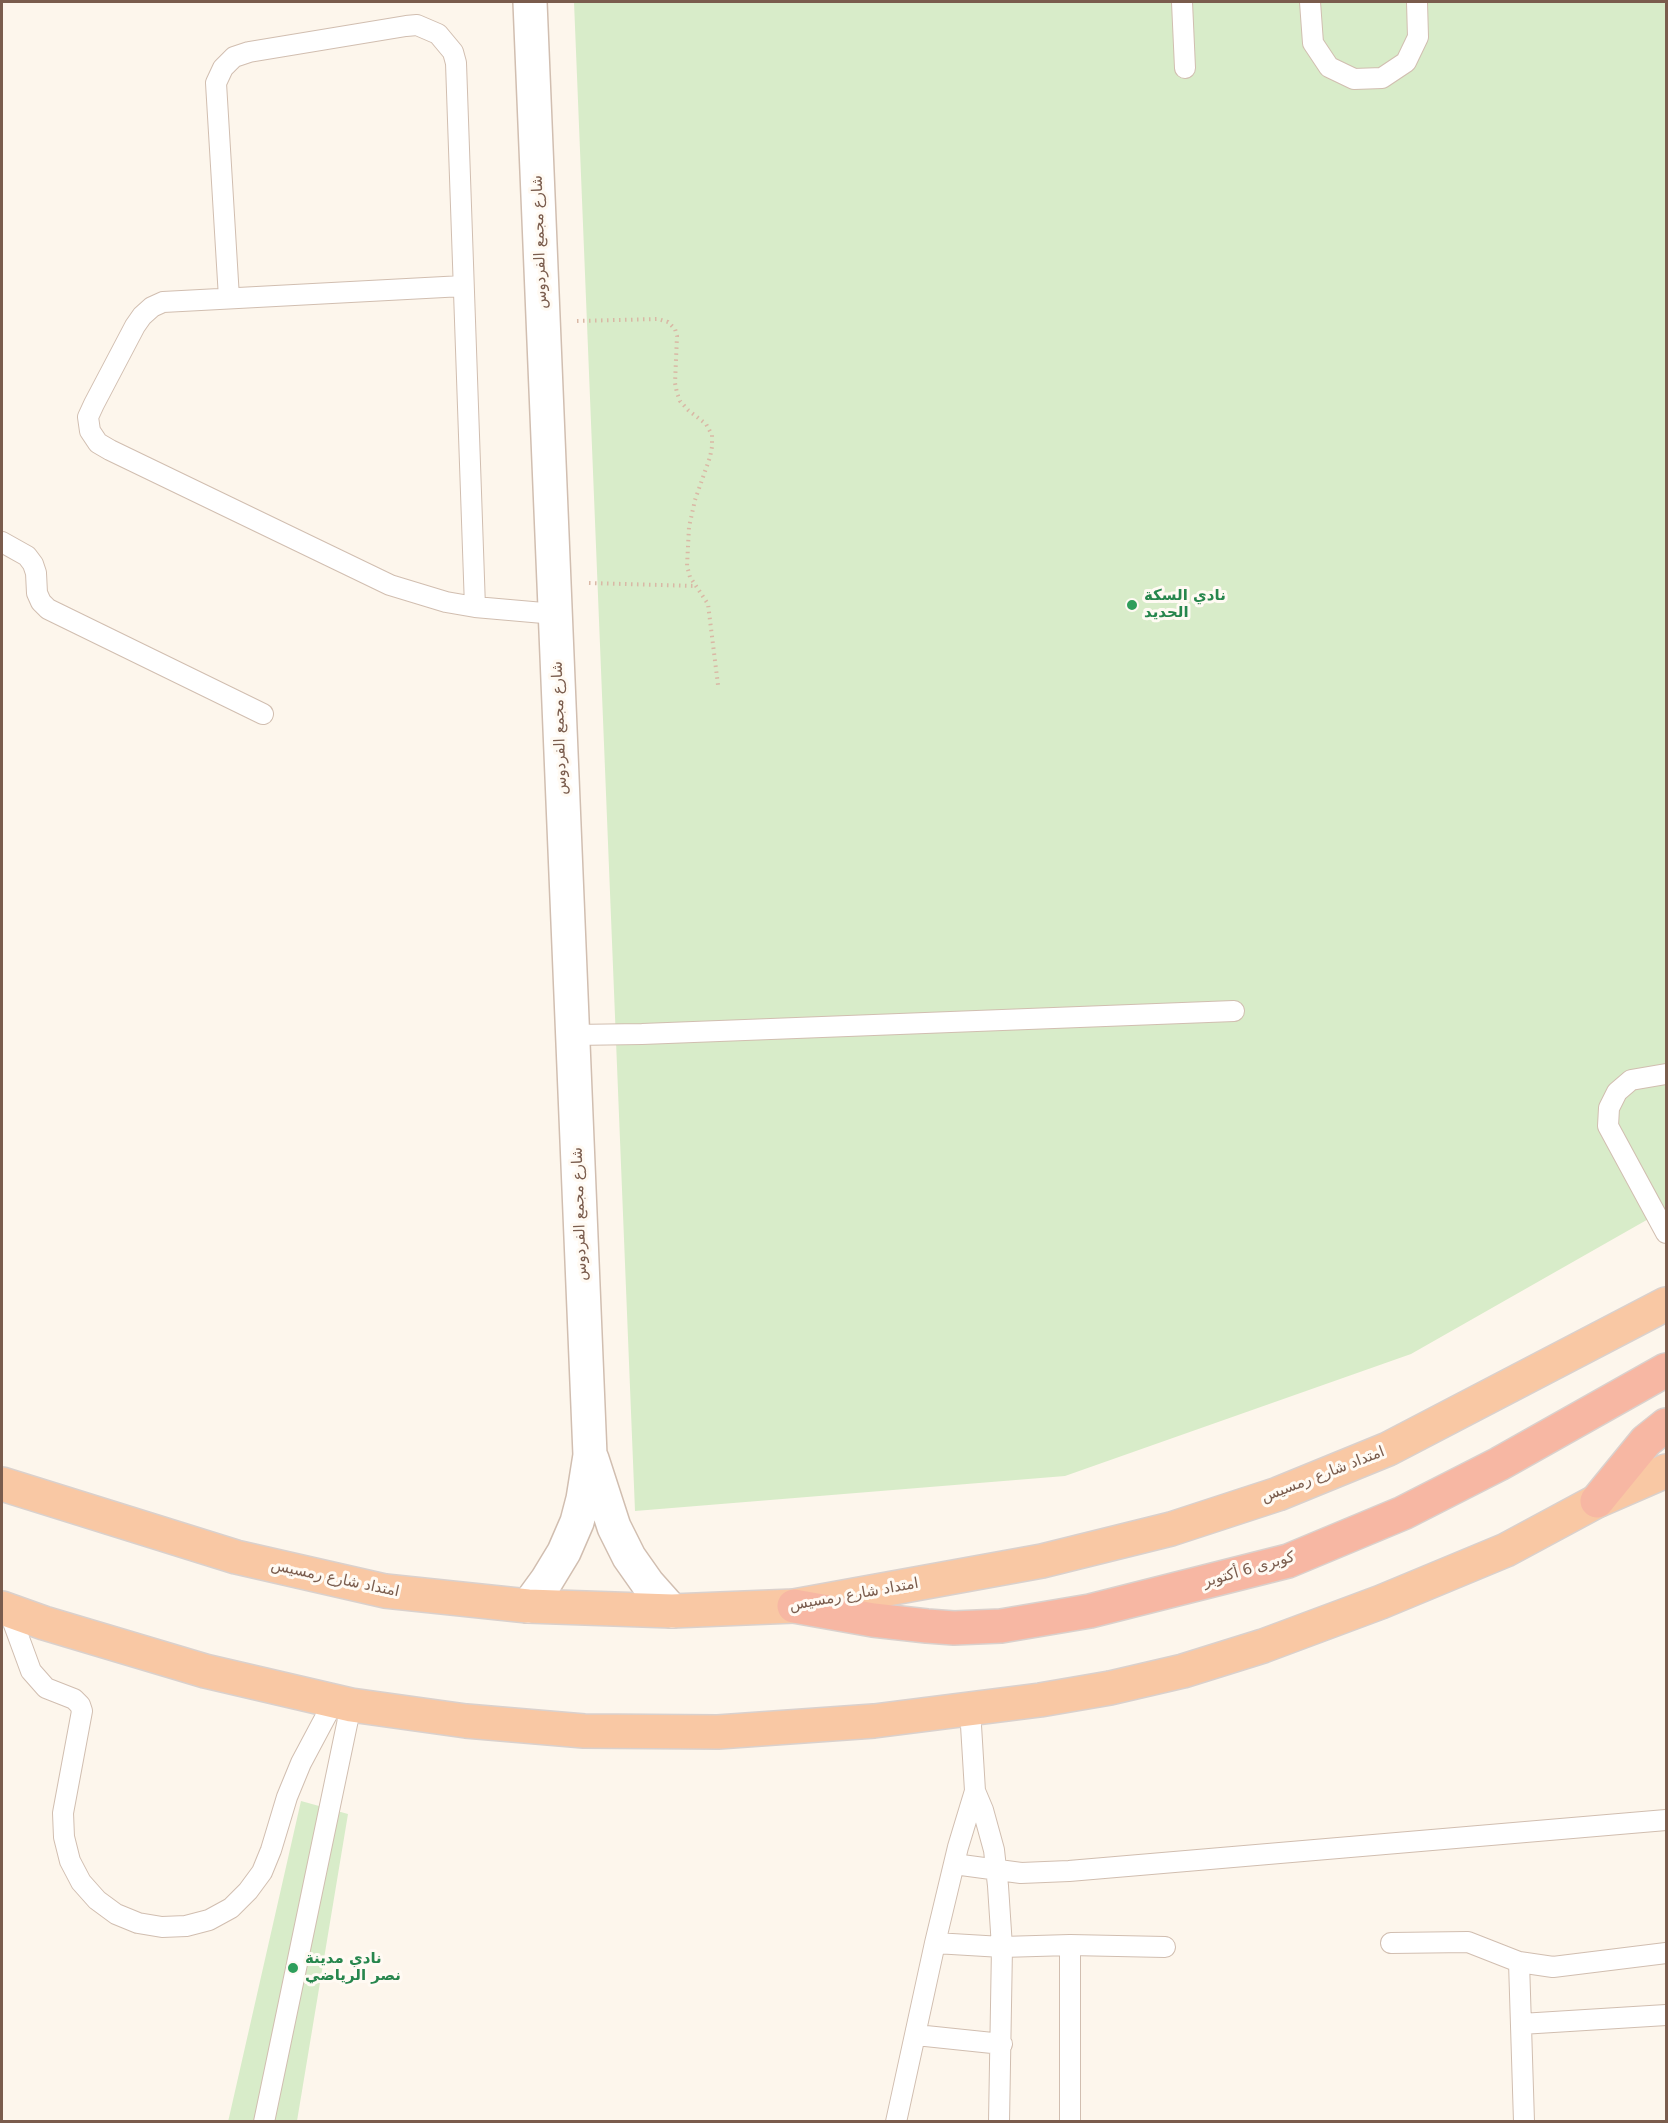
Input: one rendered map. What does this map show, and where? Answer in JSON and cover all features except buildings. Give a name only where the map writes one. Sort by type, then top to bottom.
[{"type":"highway","name":"امتداد شارع رمسيس","points":[[2,1484],[236,1557],[385,1591],[528,1606],[672,1611],[794,1606],[1042,1561],[1171,1528],[1278,1494],[1389,1449],[1666,1304]]},
{"type":"highway","name":"كوبرى 6 أكتوبر","points":[[794,1606],[873,1620],[954,1628],[1001,1626],[1090,1611],[1288,1561],[1403,1513],[1499,1464],[1666,1370]]},
{"type":"highway","points":[[1598,1501],[1646,1441],[1666,1425]]},
{"type":"highway","points":[[5,1610],[205,1671],[343,1703],[466,1721],[584,1731],[706,1732],[874,1721],[1040,1700],[1110,1688],[1183,1671],[1263,1646],[1381,1602],[1506,1550],[1598,1501],[1666,1471]]},
{"type":"street","name":"شارع مجمع الفردوس","points":[[528,1606],[558,1561],[577,1522],[590,1455],[530,2]]},
{"type":"street","name":"شارع مجمع الفردوس","points":[[590,1455],[614,1527],[629,1557],[648,1584],[672,1611]]},
{"type":"lane","points":[[1182,2],[1185,69]]},
{"type":"lane","points":[[1310,2],[1313,43],[1329,67],[1354,79],[1382,78],[1406,62],[1419,37],[1417,2]]},
{"type":"lane","points":[[229,298],[216,82],[223,68],[234,57],[249,52],[406,26],[417,25],[438,34],[453,52],[456,63],[475,607]]},
{"type":"lane","points":[[464,286],[163,302],[142,315],[93,404],[88,417],[90,431],[98,443],[390,585],[446,602],[555,614]]},
{"type":"lane","points":[[2,542],[27,556],[33,564],[37,593],[41,602],[48,609],[263,714]]},
{"type":"lane","points":[[573,1035],[1234,1011]]},
{"type":"lane","points":[[1666,1074],[1631,1080],[1617,1092],[1609,1108],[1608,1126],[1666,1233]]},
{"type":"lane","points":[[5,1610],[31,1671],[46,1688],[74,1699],[82,1711],[63,1813],[64,1837],[70,1860],[81,1882],[97,1900],[116,1914],[138,1923],[162,1927],[186,1926],[202,1922],[231,1908],[248,1891],[262,1872],[301,1762],[343,1703]]},
{"type":"lane","points":[[264,2121],[343,1703]]},
{"type":"lane","points":[[970,1709],[975,1791],[989,1830],[997,1871],[1002,1947],[999,2121]]},
{"type":"lane","points":[[896,2121],[935,1943],[975,1791]]},
{"type":"lane","points":[[954,1864],[1021,1873],[1069,1871],[1666,1820]]},
{"type":"lane","points":[[1391,1943],[1468,1942],[1519,1962],[1553,1967],[1666,1953]]},
{"type":"lane","points":[[935,1943],[1002,1947],[1070,1945],[1165,1947]]},
{"type":"lane","points":[[1070,1945],[1070,2121]]},
{"type":"lane","points":[[1519,1962],[1524,2121]]},
{"type":"lane","points":[[1521,2024],[1666,2015]]},
{"type":"lane","points":[[916,2035],[1002,2044]]},
{"type":"path","points":[[543,323],[658,319],[668,322],[675,329],[677,393],[680,401],[706,424],[712,435],[710,457],[694,500],[689,527],[687,566],[690,577],[708,604],[718,685]]},
{"type":"path","points":[[554,582],[696,586]]},
{"type":"green space","name":"نادي السكة الحديد","points":[[574,2],[1666,2],[1666,1209],[1411,1354],[1065,1476],[635,1511]]},
{"type":"green space","name":"نادي مدينة نصر الرياضي","points":[[301,1801],[348,1814],[297,2121],[228,2122]]},
{"type":"place","name":"نادي السكة الحديد","points":[[1132,605]]},
{"type":"place","name":"نادي مدينة نصر الرياضي","points":[[293,1968]]}]
